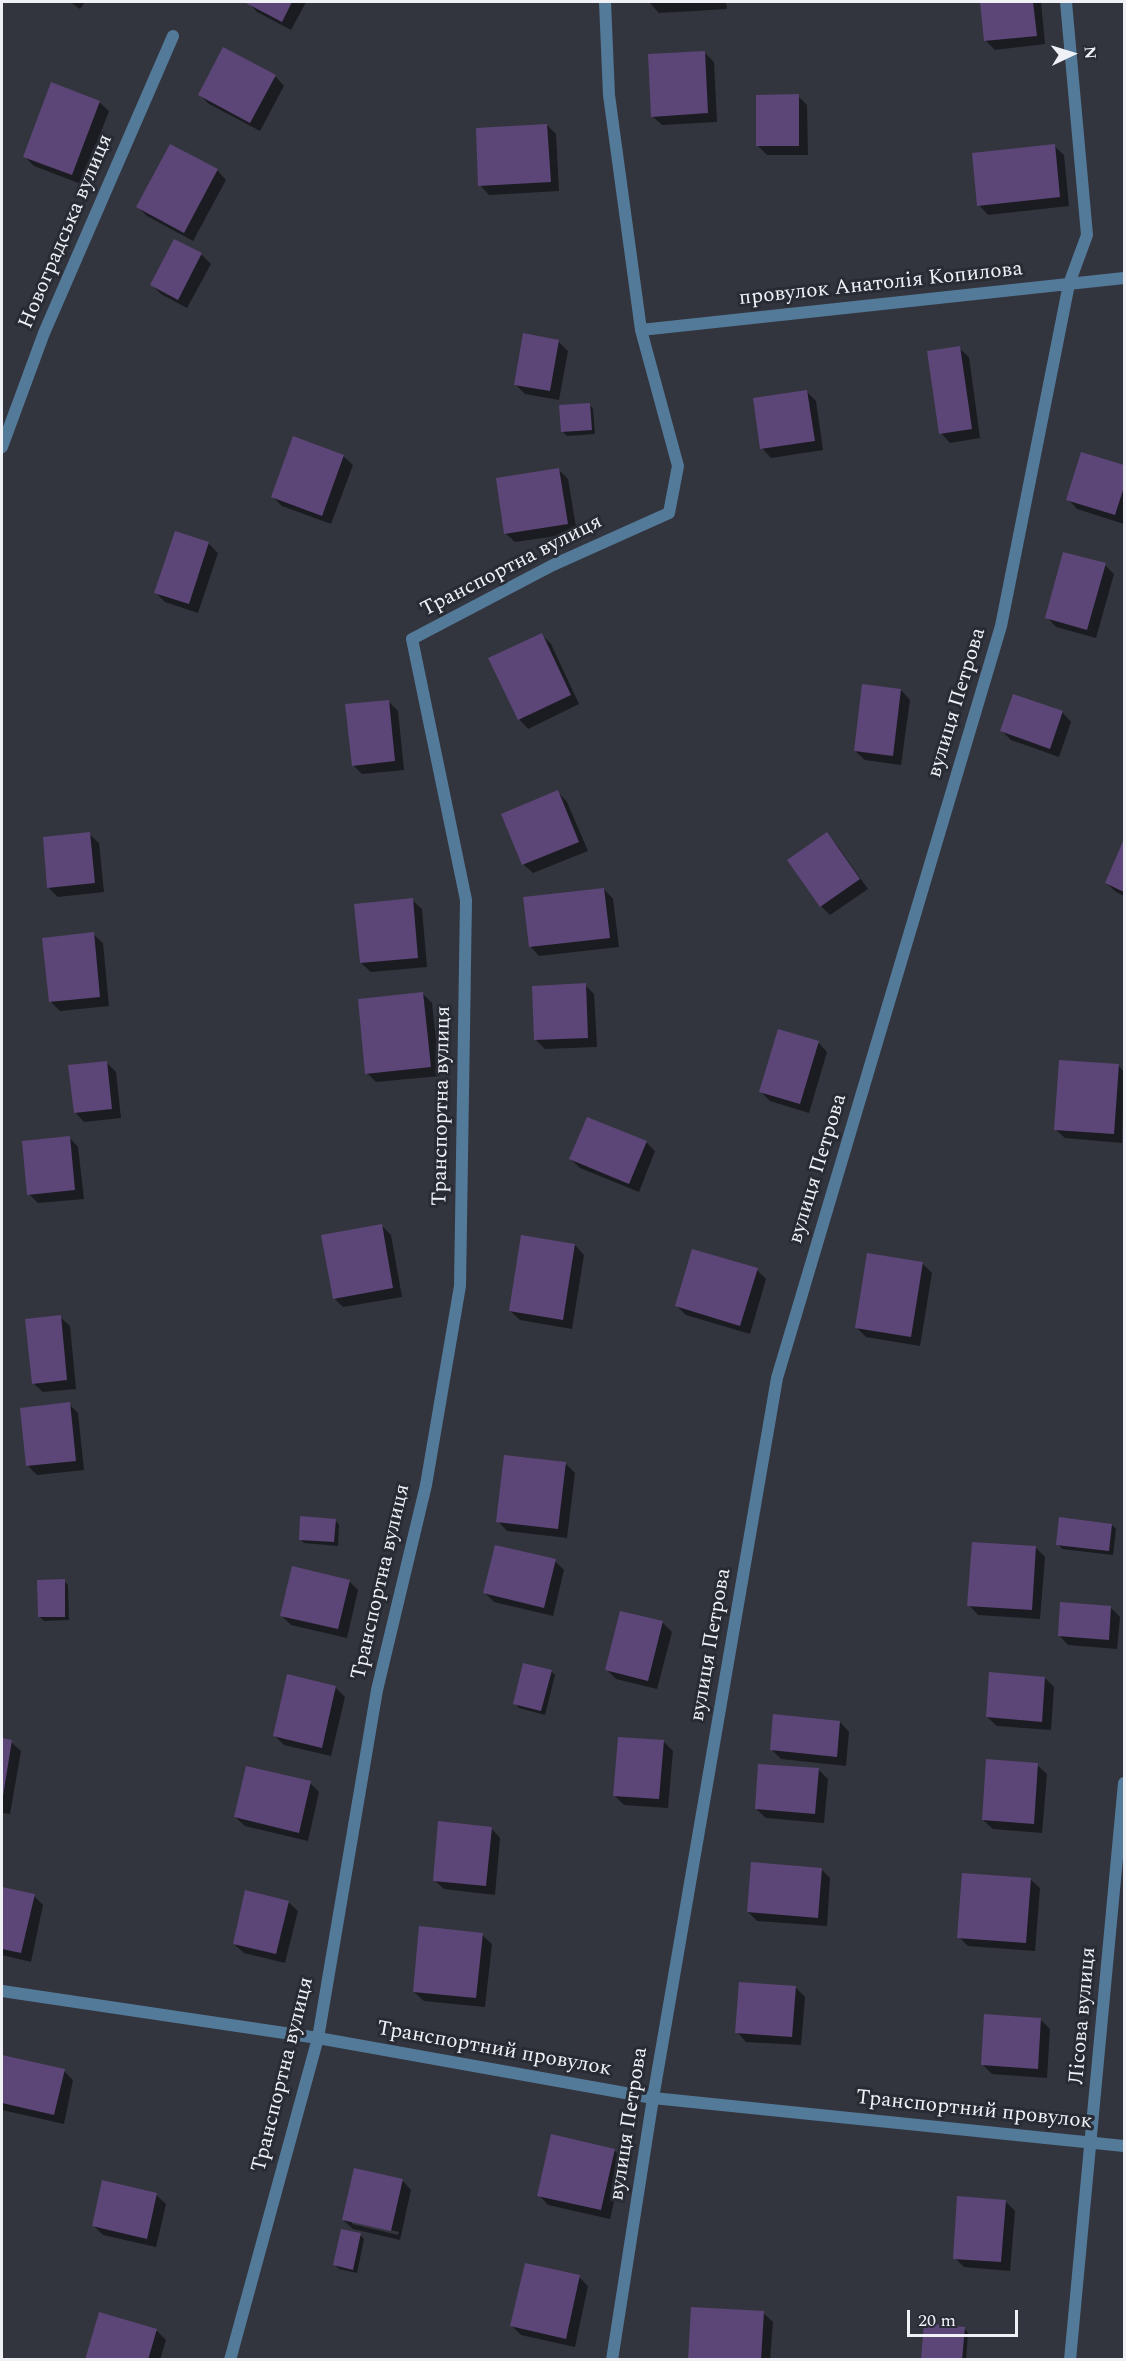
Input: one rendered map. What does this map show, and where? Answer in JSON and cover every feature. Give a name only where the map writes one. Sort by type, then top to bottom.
[{"type":"street","name":"Транспортна вулиця","points":[[230,2360],[318,2038],[377,1690],[426,1485],[460,1286],[466,900],[412,639],[553,565],[669,513],[678,466],[641,330],[609,95],[605,2]]},
{"type":"street","name":"вулиця Петрова","points":[[612,2360],[653,2098],[777,1378],[1001,626],[1069,284],[1087,235],[1066,2]]},
{"type":"street","name":"Новоградська вулиця","points":[[2,447],[44,333],[173,36]]},
{"type":"street","name":"провулок Анатолія Копилова","points":[[641,330],[1125,278]]},
{"type":"street","name":"Лісова вулиця","points":[[1070,2360],[1125,1784]]},
{"type":"street","name":"Транспортний провулок","points":[[2,1991],[318,2038],[653,2098],[1125,2146]]},
{"type":"building","points":[[244,2],[292,2],[282,22]]},
{"type":"building","points":[[980,2],[1033,2],[1037,36],[984,41]]},
{"type":"building","points":[[223,47],[276,75],[250,123],[198,95]]},
{"type":"building","points":[[705,51],[708,113],[651,117],[648,54]]},
{"type":"building","points":[[51,82],[100,101],[72,175],[23,157]]},
{"type":"building","points":[[799,94],[799,146],[756,146],[756,95]]},
{"type":"building","points":[[547,124],[551,182],[478,186],[476,128]]},
{"type":"building","points":[[170,144],[218,169],[184,233],[136,207]]},
{"type":"building","points":[[1055,144],[1060,197],[977,206],[972,153]]},
{"type":"building","points":[[174,239],[202,253],[178,300],[150,285]]},
{"type":"building","points":[[523,333],[559,340],[550,391],[514,385]]},
{"type":"building","points":[[960,346],[972,429],[939,434],[927,351]]},
{"type":"building","points":[[807,390],[815,441],[760,449],[753,398]]},
{"type":"building","points":[[590,403],[592,430],[561,432],[559,405]]},
{"type":"building","points":[[293,436],[344,455],[322,516],[271,497]]},
{"type":"building","points":[[1081,452],[1124,465],[1124,487],[1115,515],[1066,500]]},
{"type":"building","points":[[559,468],[568,524],[504,534],[496,478]]},
{"type":"building","points":[[175,531],[209,542],[189,604],[154,593]]},
{"type":"building","points":[[1063,552],[1106,563],[1087,630],[1045,618]]},
{"type":"building","points":[[542,633],[571,695],[518,720],[488,658]]},
{"type":"building","points":[[862,684],[901,689],[893,756],[854,751]]},
{"type":"building","points":[[1013,694],[1063,711],[1050,749],[1000,731]]},
{"type":"building","points":[[389,700],[395,761],[352,766],[345,704]]},
{"type":"building","points":[[558,790],[579,842],[522,865],[501,814]]},
{"type":"building","points":[[90,832],[95,883],[47,888],[43,837]]},
{"type":"building","points":[[827,832],[860,879],[820,907],[787,860]]},
{"type":"building","points":[[1124,839],[1124,892],[1105,883]]},
{"type":"building","points":[[604,888],[610,938],[529,947],[523,897]]},
{"type":"building","points":[[413,898],[418,958],[360,963],[354,904]]},
{"type":"building","points":[[94,932],[100,997],[49,1002],[42,938]]},
{"type":"building","points":[[586,983],[588,1038],[534,1040],[532,986]]},
{"type":"building","points":[[423,992],[431,1067],[365,1074],[358,999]]},
{"type":"building","points":[[778,1029],[819,1041],[800,1104],[759,1092]]},
{"type":"building","points":[[1059,1060],[1119,1064],[1114,1134],[1054,1130]]},
{"type":"building","points":[[107,1061],[112,1109],[74,1113],[68,1065]]},
{"type":"building","points":[[587,1117],[647,1141],[629,1184],[569,1159]]},
{"type":"building","points":[[70,1136],[75,1190],[27,1195],[22,1141]]},
{"type":"building","points":[[382,1224],[393,1288],[333,1299],[321,1235]]},
{"type":"building","points":[[521,1235],[575,1244],[563,1320],[509,1311]]},
{"type":"building","points":[[692,1249],[758,1268],[740,1326],[675,1306]]},
{"type":"building","points":[[867,1253],[923,1262],[911,1337],[855,1328]]},
{"type":"building","points":[[61,1315],[67,1380],[32,1384],[25,1319]]},
{"type":"building","points":[[70,1402],[76,1461],[26,1466],[20,1408]]},
{"type":"building","points":[[504,1455],[566,1462],[558,1529],[496,1522]]},
{"type":"building","points":[[300,1516],[336,1519],[334,1542],[299,1540]]},
{"type":"building","points":[[1059,1517],[1112,1524],[1109,1551],[1056,1545]]},
{"type":"building","points":[[972,1542],[1036,1546],[1032,1610],[967,1606]]},
{"type":"building","points":[[495,1545],[556,1559],[544,1608],[483,1593]]},
{"type":"building","points":[[292,1566],[350,1580],[338,1629],[280,1616]]},
{"type":"building","points":[[65,1579],[65,1617],[38,1617],[37,1580]]},
{"type":"building","points":[[1060,1602],[1111,1606],[1109,1640],[1058,1636]]},
{"type":"building","points":[[620,1611],[663,1621],[648,1681],[605,1670]]},
{"type":"building","points":[[523,1663],[552,1670],[541,1711],[513,1704]]},
{"type":"building","points":[[989,1672],[1045,1677],[1042,1722],[986,1717]]},
{"type":"building","points":[[287,1674],[336,1686],[322,1748],[273,1736]]},
{"type":"building","points":[[773,1714],[840,1721],[837,1757],[770,1750]]},
{"type":"building","points":[[618,1737],[664,1740],[659,1799],[613,1796]]},
{"type":"building","points":[[2,1738],[12,1740],[3,1796],[2,1796]]},
{"type":"building","points":[[986,1759],[1038,1763],[1034,1824],[982,1820]]},
{"type":"building","points":[[758,1764],[819,1768],[815,1814],[755,1809]]},
{"type":"building","points":[[246,1766],[311,1781],[299,1833],[234,1817]]},
{"type":"building","points":[[438,1821],[492,1827],[486,1886],[433,1881]]},
{"type":"building","points":[[751,1862],[822,1868],[818,1918],[747,1912]]},
{"type":"building","points":[[962,1873],[1031,1878],[1026,1943],[957,1938]]},
{"type":"building","points":[[2,1887],[35,1894],[21,1953],[2,1949]]},
{"type":"building","points":[[245,1890],[289,1901],[276,1954],[233,1944]]},
{"type":"building","points":[[419,1926],[483,1933],[476,1998],[413,1992]]},
{"type":"building","points":[[739,1982],[796,1986],[792,2037],[735,2033]]},
{"type":"building","points":[[984,2014],[1041,2018],[1038,2069],[981,2065]]},
{"type":"building","points":[[2,2055],[65,2069],[54,2115],[2,2103]]},
{"type":"building","points":[[551,2134],[615,2149],[601,2210],[537,2196]]},
{"type":"building","points":[[354,2168],[403,2179],[391,2231],[342,2220]]},
{"type":"building","points":[[102,2180],[157,2193],[147,2239],[92,2226]]},
{"type":"building","points":[[957,2196],[1006,2200],[1001,2262],[953,2259]]},
{"type":"building","points":[[341,2229],[361,2233],[353,2270],[333,2265]]},
{"type":"building","points":[[525,2263],[580,2275],[566,2339],[510,2326]]},
{"type":"building","points":[[691,2307],[764,2311],[761,2360],[688,2360]]},
{"type":"building","points":[[99,2312],[157,2329],[148,2360],[85,2360]]},
{"type":"building","points":[[924,2323],[965,2327],[962,2360],[921,2359]]}]
